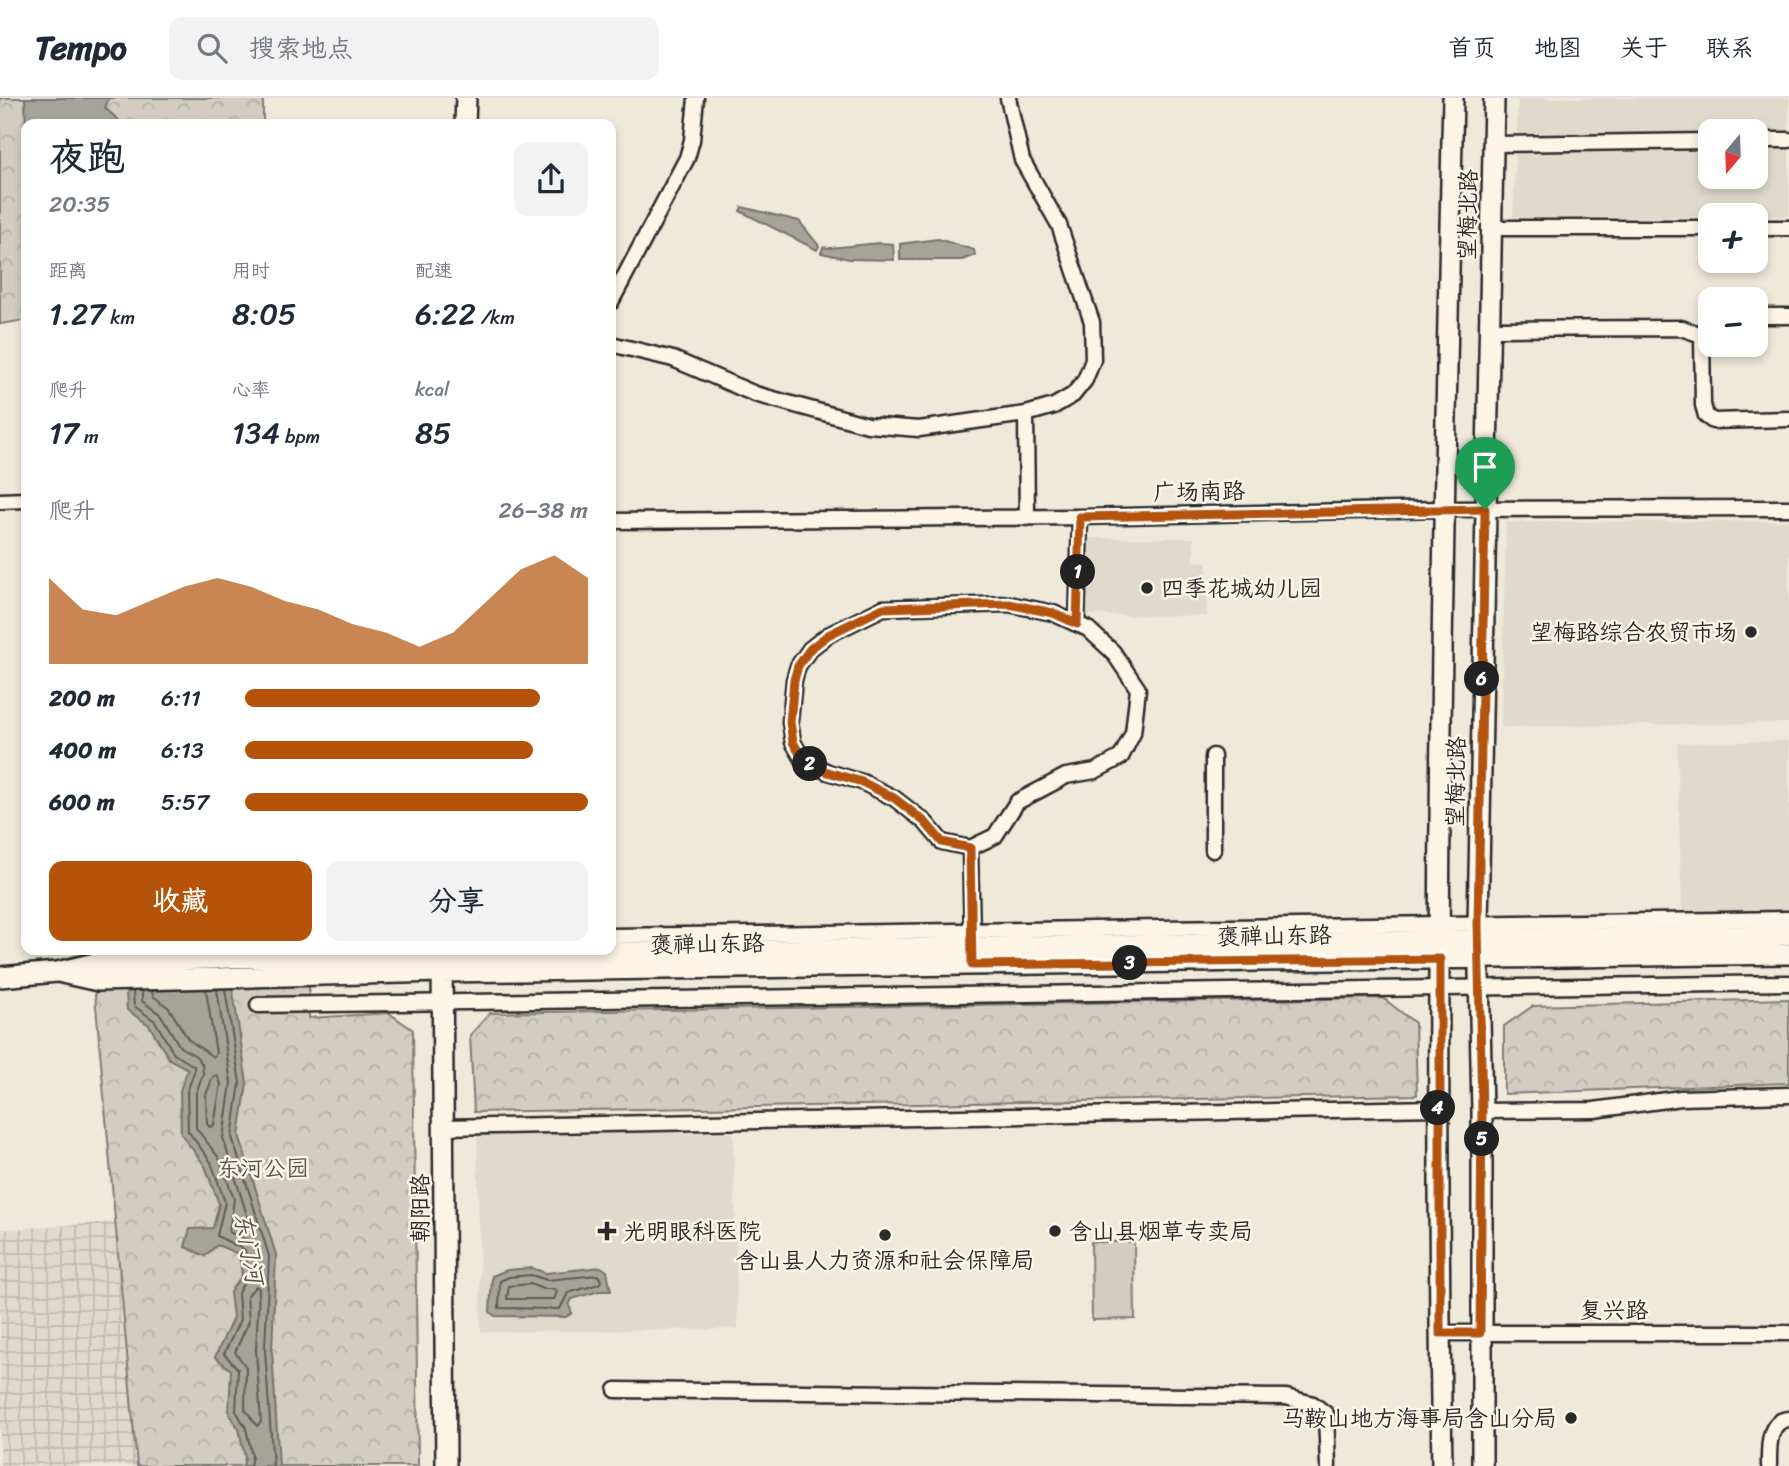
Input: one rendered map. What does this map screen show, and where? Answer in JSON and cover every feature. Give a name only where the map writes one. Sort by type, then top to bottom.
[{"type":"main road","points":[[465,119],[466,98]]},
{"type":"main road","name":"望梅北路","points":[[1442,1466],[1438,1108],[1443,509],[1453,98]]},
{"type":"main road","name":"望梅北路","points":[[1482,1466],[1482,1111],[1478,940],[1494,98]]},
{"type":"main road","name":"褒禅山东路","points":[[0,977],[57,972],[95,963],[112,971],[442,959],[972,947],[1789,935]]},
{"type":"main road","name":"褒禅山东路","points":[[1478,940],[1789,954]]},
{"type":"main road","name":"朝阳路","points":[[442,959],[446,1466]]},
{"type":"street","points":[[616,293],[687,158],[692,140],[696,98]]},
{"type":"street","points":[[616,345],[673,359],[755,394],[868,425],[919,429],[1026,414],[1054,406],[1073,395],[1086,380],[1093,360],[1092,322],[1059,225],[1022,160],[1008,98]]},
{"type":"street","points":[[1768,140],[1789,140]]},
{"type":"street","points":[[1493,144],[1698,141]]},
{"type":"street","points":[[1491,228],[1698,228]]},
{"type":"street","points":[[1768,228],[1789,229]]},
{"type":"street","points":[[1768,316],[1789,316]]},
{"type":"street","points":[[1491,329],[1698,330]]},
{"type":"street","points":[[1705,357],[1703,405],[1706,416],[1713,421],[1789,419]]},
{"type":"street","points":[[1026,414],[1027,518]]},
{"type":"street","points":[[0,501],[21,500]]},
{"type":"street","name":"广场南路","points":[[616,521],[1027,518],[1443,509],[1789,508]]},
{"type":"street","points":[[1077,624],[1080,517]]},
{"type":"street","points":[[1009,604],[1053,613],[1088,629],[1113,652],[1138,688],[1133,733],[1121,757],[1095,771],[1066,776],[1017,802],[995,836],[970,848],[942,842],[925,822],[894,798],[862,782],[828,772],[804,761],[793,742],[790,722],[794,680],[798,666],[810,649],[828,635],[883,608],[1009,604]]},
{"type":"street","points":[[1213,756],[1213,850]]},
{"type":"street","points":[[616,936],[972,947],[970,848]]},
{"type":"street","points":[[1478,940],[1789,919]]},
{"type":"street","points":[[258,1005],[1789,983]]},
{"type":"street","points":[[1482,1111],[1594,1110],[1681,1098],[1789,1095]]},
{"type":"street","points":[[444,1127],[1438,1108]]},
{"type":"street","name":"复兴路","points":[[1440,1333],[1789,1334]]},
{"type":"street","points":[[616,1390],[1286,1397],[1313,1404],[1326,1415],[1328,1466]]},
{"type":"street","points":[[1769,1466],[1770,1439],[1775,1426],[1784,1419],[1789,1419]]},
{"type":"shaded area","points":[[1518,98],[1789,98],[1789,216],[1768,216],[1768,203],[1698,203],[1698,217],[1513,218]]},
{"type":"shaded area","points":[[1789,521],[1789,723],[1501,727],[1506,522]]},
{"type":"shaded area","name":"四季花城幼儿园","points":[[1087,538],[1194,538],[1194,561],[1207,562],[1207,616],[1086,615]]},
{"type":"shaded area","points":[[1789,741],[1789,911],[1682,913],[1677,743]]},
{"type":"shaded area","name":"光明眼科医院","points":[[477,1132],[733,1133],[738,1329],[481,1332]]},
{"type":"shaded area","points":[[115,1222],[137,1466],[0,1466],[0,1230]]},
{"type":"green space","points":[[0,98],[263,98],[263,119],[21,119],[21,321],[0,324]]},
{"type":"green space","name":"东河公园","points":[[91,955],[309,955],[309,1018],[389,1013],[413,1030],[418,1466],[137,1466]]},
{"type":"green space","points":[[1383,998],[1415,1023],[1417,1095],[474,1112],[470,1035],[490,1013]]},
{"type":"green space","points":[[1789,999],[1789,1083],[1504,1094],[1504,1026],[1533,1006]]},
{"type":"green space","points":[[1091,1242],[1134,1242],[1135,1319],[1092,1320]]},
{"type":"water","points":[[25,98],[109,98],[105,108],[117,119],[26,119]]},
{"type":"water","points":[[742,207],[799,221],[819,246],[817,250],[740,211]]},
{"type":"water","points":[[938,239],[974,250],[975,255],[962,260],[900,260],[900,244]]},
{"type":"water","points":[[893,244],[894,260],[849,259],[821,253],[823,247]]},
{"type":"water","name":"东门河","points":[[124,955],[229,955],[247,1083],[239,1135],[276,1255],[272,1350],[279,1466],[243,1466],[245,1458],[239,1429],[229,1413],[231,1370],[215,1357],[233,1318],[230,1292],[242,1275],[239,1254],[217,1245],[205,1256],[185,1247],[190,1229],[213,1228],[219,1204],[205,1166],[181,1134],[180,1090],[188,1069],[169,1059],[149,1025],[127,1010]]},
{"type":"water","points":[[601,1267],[607,1271],[611,1291],[599,1291],[572,1299],[569,1305],[572,1313],[566,1317],[495,1316],[490,1312],[492,1276],[507,1270],[532,1268],[546,1273]]},
{"type":"place","name":"四季花城幼儿园","points":[[1147,588]]},
{"type":"place","name":"望梅路综合农贸市场","points":[[1751,632]]},
{"type":"place","name":"光明眼科医院","points":[[607,1231]]},
{"type":"place","name":"含山县烟草专卖局","points":[[1055,1231]]},
{"type":"place","name":"含山县人力资源和社会保障局","points":[[885,1235]]},
{"type":"place","name":"马鞍山地方海事局含山分局","points":[[1571,1418]]},
{"type":"route","points":[[1485,509],[1478,924],[1482,1111],[1480,1333],[1440,1333],[1440,959],[972,965],[970,848],[942,842],[925,822],[894,798],[862,782],[828,772],[804,761],[793,742],[790,722],[794,680],[798,666],[810,649],[828,635],[883,608],[1009,604],[1053,613],[1077,624],[1080,517],[1485,509]]}]
